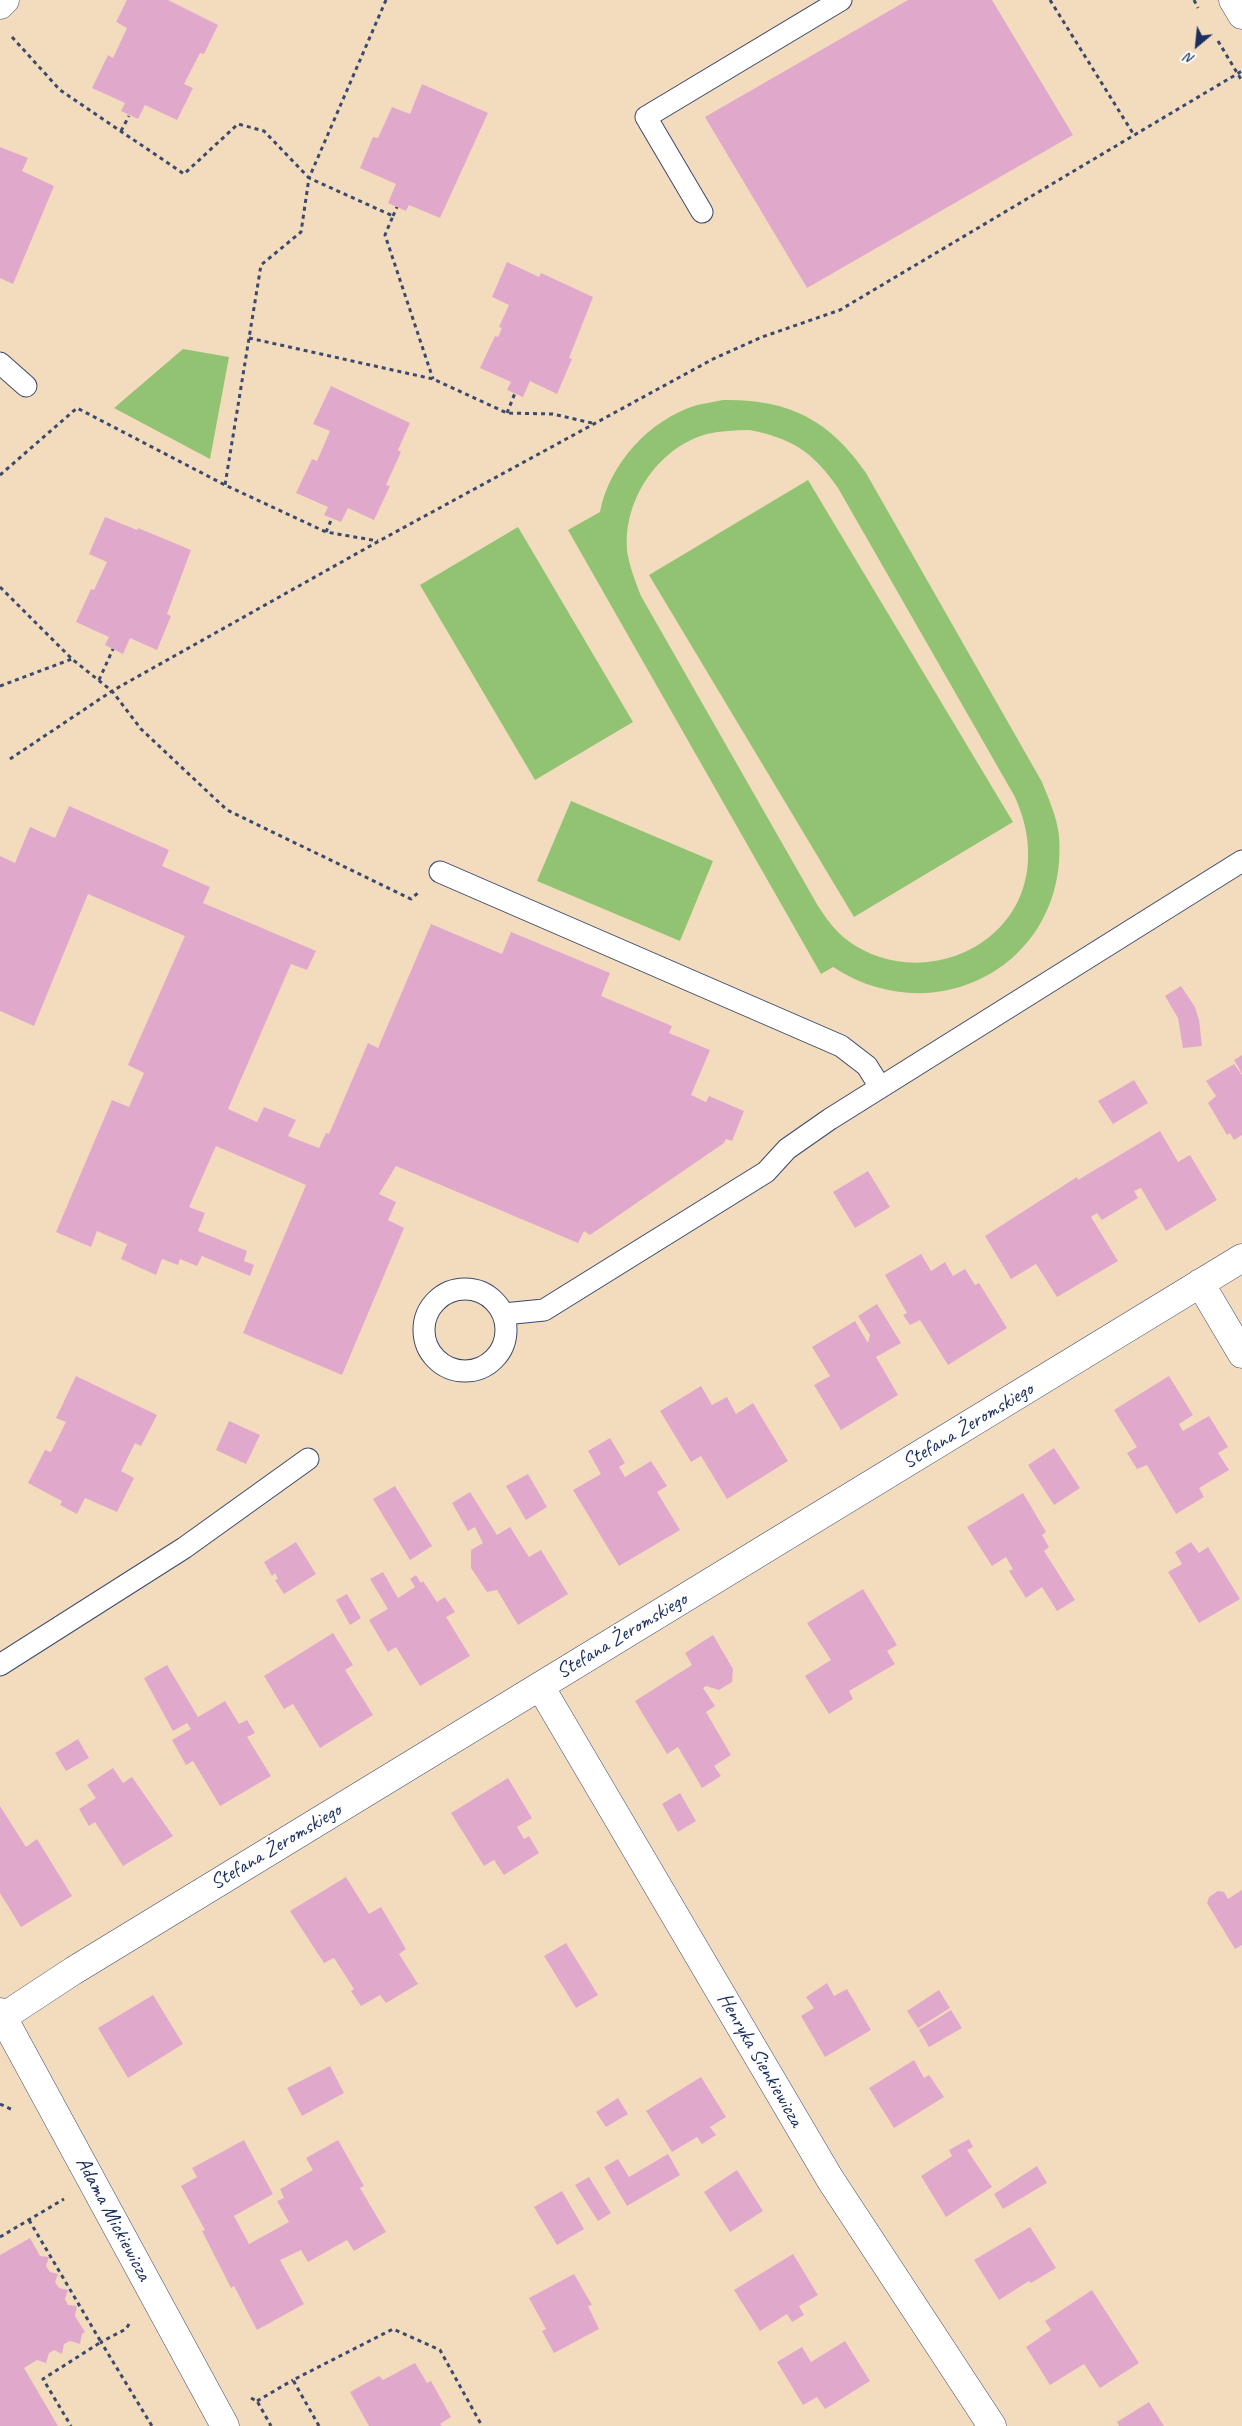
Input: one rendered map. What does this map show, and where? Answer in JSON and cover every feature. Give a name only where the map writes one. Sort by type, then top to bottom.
[{"type":"street","points":[[3,18],[5,0]]},
{"type":"street","points":[[1233,0],[1242,15]]},
{"type":"street","name":"Stefana Żeromskiego","points":[[1,2016],[1242,1258]]},
{"type":"street","points":[[1200,1283],[1242,1354]]},
{"type":"street","name":"Henryka Sienkiewicza","points":[[540,1686],[830,2179],[992,2426]]},
{"type":"street","name":"Adama Mickiewicza","points":[[1,2016],[225,2426]]},
{"type":"lane","points":[[702,212],[646,117],[841,0]]},
{"type":"lane","points":[[0,363],[26,386]]},
{"type":"lane","points":[[504,1314],[544,1310],[760,1176],[786,1149],[880,1087],[1242,861]]},
{"type":"lane","points":[[440,872],[841,1046],[867,1066],[880,1087]]},
{"type":"lane","points":[[0,1664],[184,1548],[308,1459]]},
{"type":"path","points":[[225,485],[261,265],[301,232],[309,178],[386,0]]},
{"type":"path","points":[[1050,0],[1134,135]]},
{"type":"path","points":[[3,18],[60,90],[184,174],[238,124],[264,131],[309,178],[393,216]]},
{"type":"path","points":[[10,759],[112,691],[712,359],[762,337],[840,310],[1242,71]]},
{"type":"path","points":[[121,131],[130,116]]},
{"type":"path","points":[[397,206],[385,235],[433,379]]},
{"type":"path","points":[[249,338],[433,379],[506,413],[553,414],[596,424]]},
{"type":"path","points":[[506,413],[515,393]]},
{"type":"path","points":[[0,475],[77,408],[225,485],[326,532],[379,542]]},
{"type":"path","points":[[326,532],[332,518]]},
{"type":"path","points":[[0,587],[72,659],[112,691],[141,729],[227,810],[411,900],[440,872]]},
{"type":"path","points":[[99,680],[113,649]]},
{"type":"path","points":[[0,686],[72,659]]},
{"type":"path","points":[[0,2237],[67,2198],[62,2190]]},
{"type":"path","points":[[29,2220],[152,2426]]},
{"type":"path","points":[[72,2426],[43,2379],[101,2342],[126,2329],[131,2322]]},
{"type":"path","points":[[257,2401],[293,2380],[393,2329],[440,2350],[482,2426]]},
{"type":"path","points":[[293,2380],[319,2426]]},
{"type":"green space","points":[[183,349],[229,357],[210,459],[114,408]]},
{"type":"green space","points":[[723,400],[768,403],[787,408],[822,426],[852,454],[866,473],[1042,782],[1059,836],[1056,881],[1043,920],[1019,951],[989,975],[953,989],[914,993],[873,986],[833,967],[821,974],[568,530],[600,512],[612,477],[634,446],[648,432],[680,412],[697,405]],"holes":[[[744,430],[778,437],[800,448],[820,465],[838,488],[1015,797],[1028,843],[1028,859],[1022,891],[1008,917],[988,938],[962,953],[934,961],[904,962],[874,955],[847,940],[835,928],[818,906],[637,586],[628,556],[627,537],[630,517],[645,481],[657,465],[689,441],[707,434]]]},
{"type":"green space","points":[[808,480],[1013,822],[854,917],[649,575]]},
{"type":"green space","points":[[518,527],[633,722],[535,780],[420,585]]},
{"type":"green space","points":[[571,801],[713,861],[680,941],[537,881]]},
{"type":"building","points":[[127,0],[168,0],[218,25],[204,54],[200,53],[184,84],[193,88],[177,120],[145,105],[138,119],[121,111],[125,103],[92,88],[108,55],[113,58],[127,28],[116,22]]},
{"type":"building","points":[[908,0],[992,0],[1073,135],[807,288],[705,117]]},
{"type":"building","points":[[422,84],[488,113],[440,218],[409,205],[406,211],[388,203],[396,184],[360,168],[373,137],[378,138],[392,107],[410,114]]},
{"type":"building","points":[[0,147],[28,158],[22,171],[54,186],[13,284],[0,278]]},
{"type":"building","points":[[507,262],[539,277],[541,273],[593,297],[569,358],[572,359],[557,394],[530,381],[523,397],[507,390],[511,382],[480,368],[495,336],[498,337],[502,328],[499,327],[509,305],[492,297]]},
{"type":"building","points":[[331,386],[410,423],[398,450],[401,452],[386,485],[390,486],[374,520],[348,508],[341,522],[324,515],[328,507],[296,493],[312,459],[317,461],[330,431],[313,424]]},
{"type":"building","points":[[105,517],[137,530],[138,528],[191,550],[167,614],[171,616],[157,650],[130,638],[123,654],[105,645],[109,637],[76,622],[91,589],[94,590],[107,562],[89,554]]},
{"type":"building","points":[[69,806],[169,850],[162,866],[210,887],[203,903],[316,951],[307,970],[291,964],[228,1109],[257,1122],[264,1107],[296,1120],[288,1136],[319,1148],[326,1133],[329,1134],[368,1043],[378,1048],[431,924],[502,954],[511,932],[610,973],[601,996],[672,1026],[669,1033],[710,1050],[691,1095],[706,1102],[709,1096],[744,1111],[732,1141],[726,1139],[724,1143],[590,1235],[584,1231],[578,1243],[396,1166],[379,1194],[396,1202],[388,1220],[404,1228],[342,1375],[243,1333],[306,1185],[216,1146],[189,1207],[205,1213],[198,1231],[247,1251],[244,1261],[254,1265],[250,1276],[202,1256],[197,1266],[180,1259],[178,1265],[162,1259],[156,1275],[121,1259],[127,1244],[97,1231],[91,1247],[56,1232],[112,1100],[129,1107],[144,1073],[128,1065],[185,936],[88,894],[34,1026],[0,1011],[0,856],[15,863],[30,827],[55,838]]},
{"type":"building","points":[[1181,986],[1195,1007],[1199,1020],[1202,1046],[1183,1048],[1178,1018],[1165,996]]},
{"type":"building","points":[[1242,1055],[1242,1074],[1234,1060]]},
{"type":"building","points":[[1234,1064],[1242,1075],[1242,1135],[1234,1140],[1230,1133],[1227,1135],[1208,1103],[1216,1096],[1206,1081]]},
{"type":"building","points":[[1134,1080],[1148,1103],[1113,1124],[1098,1101]]},
{"type":"building","points":[[1160,1131],[1178,1162],[1190,1155],[1217,1200],[1166,1231],[1141,1188],[1134,1191],[1138,1198],[1102,1220],[1097,1213],[1091,1217],[1118,1261],[1057,1297],[1036,1264],[1011,1279],[985,1236],[1077,1177],[1078,1180]]},
{"type":"building","points":[[868,1171],[890,1207],[855,1228],[833,1192]]},
{"type":"building","points":[[921,1254],[931,1271],[945,1262],[953,1276],[965,1269],[975,1285],[979,1283],[1007,1328],[948,1365],[920,1320],[910,1325],[903,1315],[907,1313],[885,1275]]},
{"type":"building","points":[[877,1304],[901,1343],[876,1357],[898,1395],[841,1430],[814,1385],[830,1376],[812,1347],[855,1321],[868,1343],[870,1335],[858,1316]]},
{"type":"building","points":[[76,1376],[157,1415],[141,1446],[135,1443],[121,1471],[134,1478],[117,1512],[85,1498],[77,1514],[60,1505],[62,1501],[28,1483],[45,1450],[51,1452],[66,1422],[56,1418]]},
{"type":"building","points":[[1169,1376],[1193,1415],[1179,1424],[1183,1431],[1209,1416],[1228,1447],[1218,1453],[1229,1470],[1199,1488],[1204,1497],[1176,1514],[1147,1465],[1137,1469],[1127,1453],[1137,1447],[1114,1410]]},
{"type":"building","points":[[701,1386],[712,1405],[727,1397],[736,1414],[753,1403],[788,1461],[727,1499],[701,1456],[691,1462],[660,1411]]},
{"type":"building","points":[[229,1421],[260,1435],[246,1464],[216,1450]]},
{"type":"building","points":[[610,1438],[625,1463],[619,1467],[625,1477],[651,1461],[667,1486],[657,1492],[680,1530],[619,1566],[573,1490],[601,1474],[588,1451]]},
{"type":"building","points":[[1054,1448],[1080,1488],[1054,1505],[1028,1465]]},
{"type":"building","points":[[528,1474],[547,1507],[526,1520],[506,1486]]},
{"type":"building","points":[[395,1486],[432,1546],[410,1560],[373,1499]]},
{"type":"building","points":[[470,1492],[497,1535],[510,1527],[529,1557],[541,1550],[568,1594],[518,1625],[497,1590],[487,1592],[471,1568],[471,1550],[483,1543],[475,1527],[468,1531],[452,1503]]},
{"type":"building","points":[[1023,1493],[1046,1532],[1042,1535],[1049,1547],[1044,1551],[1075,1600],[1057,1611],[1042,1587],[1026,1598],[1009,1571],[1013,1569],[1006,1557],[992,1566],[967,1527]]},
{"type":"building","points":[[296,1542],[316,1574],[284,1594],[275,1580],[278,1579],[275,1573],[272,1576],[264,1562]]},
{"type":"building","points":[[1191,1542],[1199,1553],[1208,1547],[1240,1599],[1199,1623],[1168,1572],[1182,1564],[1175,1552]]},
{"type":"building","points":[[383,1572],[398,1598],[415,1587],[410,1579],[416,1575],[421,1583],[423,1581],[437,1602],[445,1597],[455,1612],[446,1617],[470,1656],[420,1686],[396,1647],[388,1652],[369,1620],[388,1609],[370,1579]]},
{"type":"building","points":[[863,1589],[897,1645],[887,1651],[895,1664],[849,1691],[853,1699],[829,1714],[805,1676],[831,1660],[807,1623]]},
{"type":"building","points":[[347,1594],[361,1618],[350,1625],[336,1600]]},
{"type":"building","points":[[333,1633],[353,1665],[345,1670],[373,1715],[320,1748],[293,1704],[284,1709],[264,1676]]},
{"type":"building","points":[[713,1635],[733,1669],[732,1682],[719,1690],[706,1686],[703,1688],[715,1706],[706,1712],[731,1755],[714,1766],[721,1776],[702,1788],[678,1747],[667,1754],[635,1701],[692,1665],[685,1653]]},
{"type":"building","points":[[167,1665],[198,1717],[225,1701],[239,1724],[247,1720],[255,1733],[247,1737],[271,1776],[220,1806],[193,1761],[186,1765],[172,1740],[191,1729],[187,1723],[173,1731],[144,1678]]},
{"type":"building","points":[[78,1739],[89,1758],[66,1771],[55,1753]]},
{"type":"building","points":[[113,1768],[123,1783],[132,1777],[173,1836],[123,1866],[95,1822],[89,1826],[79,1809],[96,1798],[87,1785]]},
{"type":"building","points":[[508,1778],[532,1818],[517,1827],[524,1839],[529,1836],[539,1853],[504,1875],[494,1860],[484,1866],[451,1813]]},
{"type":"building","points":[[680,1793],[696,1821],[678,1832],[662,1804]]},
{"type":"building","points":[[0,1806],[26,1847],[37,1839],[72,1896],[21,1927],[0,1893]]},
{"type":"building","points":[[346,1877],[369,1914],[381,1907],[406,1949],[399,1954],[418,1984],[386,2003],[380,1995],[361,2006],[351,1991],[354,1989],[334,1958],[324,1963],[290,1911]]},
{"type":"building","points":[[1242,1890],[1242,1945],[1235,1949],[1207,1903],[1209,1897],[1218,1891],[1224,1892],[1228,1899]]},
{"type":"building","points":[[566,1943],[598,1995],[576,2008],[544,1956]]},
{"type":"building","points":[[827,1983],[834,1996],[847,1989],[871,2030],[825,2057],[801,2016],[814,2008],[806,1997]]},
{"type":"building","points":[[939,1990],[950,2008],[918,2028],[907,2011]]},
{"type":"building","points":[[153,1995],[183,2044],[128,2078],[98,2028]]},
{"type":"building","points":[[951,2010],[962,2028],[929,2047],[919,2030]]},
{"type":"building","points":[[914,2060],[924,2078],[929,2075],[944,2097],[894,2128],[869,2088]]},
{"type":"building","points":[[330,2066],[344,2093],[302,2116],[287,2088]]},
{"type":"building","points":[[701,2077],[726,2117],[710,2127],[716,2135],[702,2144],[697,2137],[672,2152],[646,2111]]},
{"type":"building","points":[[618,2098],[628,2114],[606,2127],[596,2112]]},
{"type":"building","points":[[969,2139],[973,2147],[967,2150],[992,2187],[946,2217],[921,2176],[952,2156],[949,2150]]},
{"type":"building","points":[[244,2140],[273,2194],[234,2216],[249,2244],[289,2222],[277,2201],[284,2198],[280,2189],[313,2170],[306,2158],[338,2140],[364,2186],[360,2188],[386,2232],[354,2251],[347,2240],[308,2262],[301,2250],[280,2260],[304,2304],[257,2330],[234,2286],[231,2288],[202,2231],[205,2230],[181,2186],[197,2177],[192,2168]]},
{"type":"building","points":[[668,2154],[680,2175],[627,2206],[604,2167],[618,2159],[629,2177]]},
{"type":"building","points":[[1037,2166],[1047,2183],[1003,2209],[994,2194]]},
{"type":"building","points":[[737,2170],[763,2211],[730,2232],[704,2192]]},
{"type":"building","points":[[589,2177],[611,2213],[598,2221],[575,2185]]},
{"type":"building","points":[[562,2191],[584,2229],[557,2245],[534,2207]]},
{"type":"building","points":[[1030,2227],[1056,2268],[1031,2283],[1029,2281],[999,2300],[974,2260]]},
{"type":"building","points":[[30,2238],[40,2256],[49,2257],[46,2266],[50,2272],[58,2274],[55,2282],[59,2288],[68,2290],[65,2299],[68,2305],[77,2306],[75,2316],[85,2332],[82,2334],[80,2344],[70,2341],[64,2344],[62,2354],[54,2350],[49,2353],[46,2363],[37,2360],[24,2368],[58,2426],[0,2426],[0,2255]]},
{"type":"building","points":[[793,2254],[818,2295],[799,2306],[804,2315],[792,2322],[787,2314],[760,2331],[734,2290]]},
{"type":"building","points":[[574,2274],[592,2305],[588,2306],[599,2329],[554,2353],[542,2331],[546,2329],[529,2298]]},
{"type":"building","points":[[1092,2290],[1139,2363],[1100,2388],[1084,2364],[1050,2385],[1026,2347],[1051,2330],[1045,2321]]},
{"type":"building","points":[[845,2341],[870,2381],[825,2409],[817,2397],[803,2405],[777,2362],[802,2347],[811,2362]]},
{"type":"building","points":[[415,2363],[427,2383],[431,2381],[451,2417],[440,2424],[442,2426],[369,2426],[350,2392],[379,2376],[383,2380]]},
{"type":"building","points":[[1149,2402],[1164,2426],[1119,2426],[1117,2422]]}]
